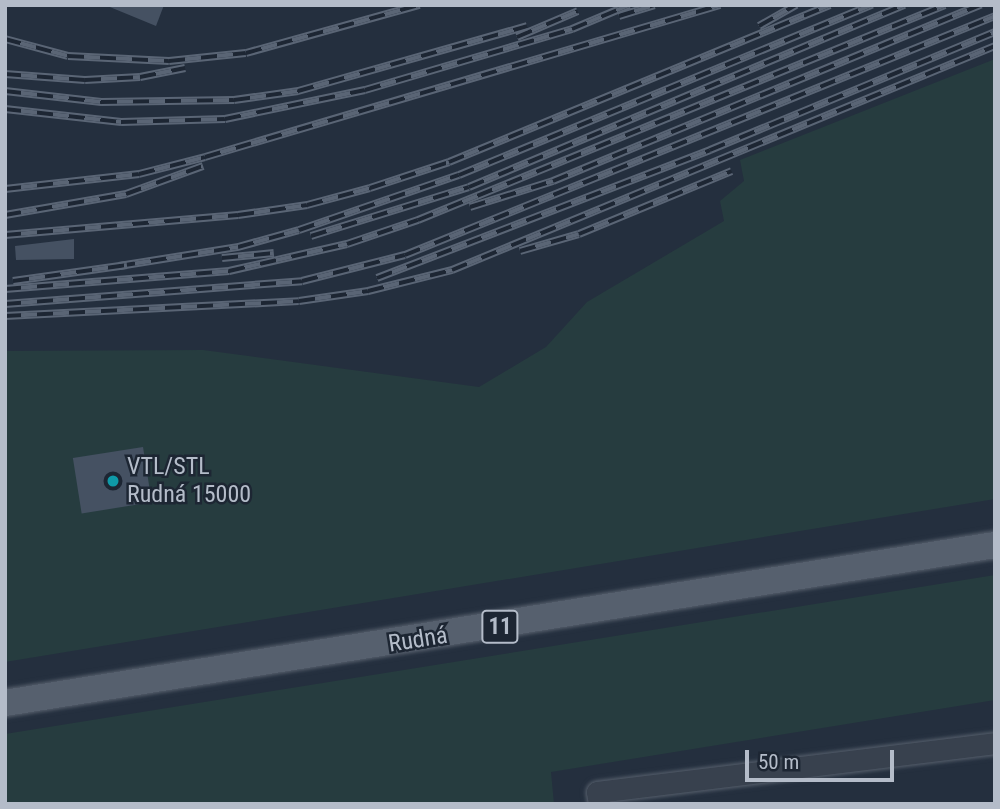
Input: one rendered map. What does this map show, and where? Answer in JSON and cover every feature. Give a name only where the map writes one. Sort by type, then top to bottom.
[{"type":"main road","name":"Rudná","points":[[5,703],[454,635],[995,545]]},
{"type":"lane","points":[[599,804],[597,792],[995,743]]},
{"type":"green space","points":[[995,59],[995,499],[5,662],[5,351],[203,350],[479,387],[546,347],[587,302],[724,221],[720,201],[744,181],[740,160]]},
{"type":"green space","points":[[995,575],[995,700],[551,772],[554,804],[5,804],[5,734]]},
{"type":"building","points":[[105,5],[164,5],[156,26]]},
{"type":"building","points":[[74,239],[74,259],[16,260],[15,246]]},
{"type":"building","name":"VTL/STL Rudná 15000","points":[[143,447],[152,502],[82,513],[73,458]]},
{"type":"railway","points":[[5,39],[68,56],[169,61],[246,53],[419,5]]},
{"type":"railway","points":[[5,109],[121,122],[225,119],[365,90],[572,29],[629,5]]},
{"type":"railway","points":[[619,16],[654,5]]},
{"type":"railway","points":[[5,189],[139,174],[205,157],[720,5]]},
{"type":"railway","points":[[759,26],[796,5]]},
{"type":"railway","points":[[5,235],[238,215],[307,205],[370,188],[449,162],[830,5]]},
{"type":"railway","points":[[119,266],[238,247],[299,230],[459,175],[872,5]]},
{"type":"railway","points":[[311,236],[469,187],[904,5]]},
{"type":"railway","points":[[5,289],[229,271],[347,244],[418,220],[945,5]]},
{"type":"railway","points":[[470,207],[553,181],[981,5]]},
{"type":"railway","points":[[517,37],[578,11]]},
{"type":"railway","points":[[5,304],[302,281],[405,255],[995,16]]},
{"type":"railway","points":[[5,91],[101,102],[234,100],[298,91],[527,26]]},
{"type":"railway","points":[[377,278],[710,150],[995,32]]},
{"type":"railway","points":[[5,316],[299,301],[368,291],[452,270],[995,46]]},
{"type":"railway","points":[[5,74],[85,80],[140,77],[185,68]]},
{"type":"railway","points":[[5,215],[126,194],[203,166]]},
{"type":"railway","points":[[520,251],[579,234],[732,171]]},
{"type":"railway","points":[[222,258],[274,253]]},
{"type":"railway","points":[[13,281],[127,265]]},
{"type":"place","name":"VTL/STL Rudná 15000","points":[[113,481]]}]
